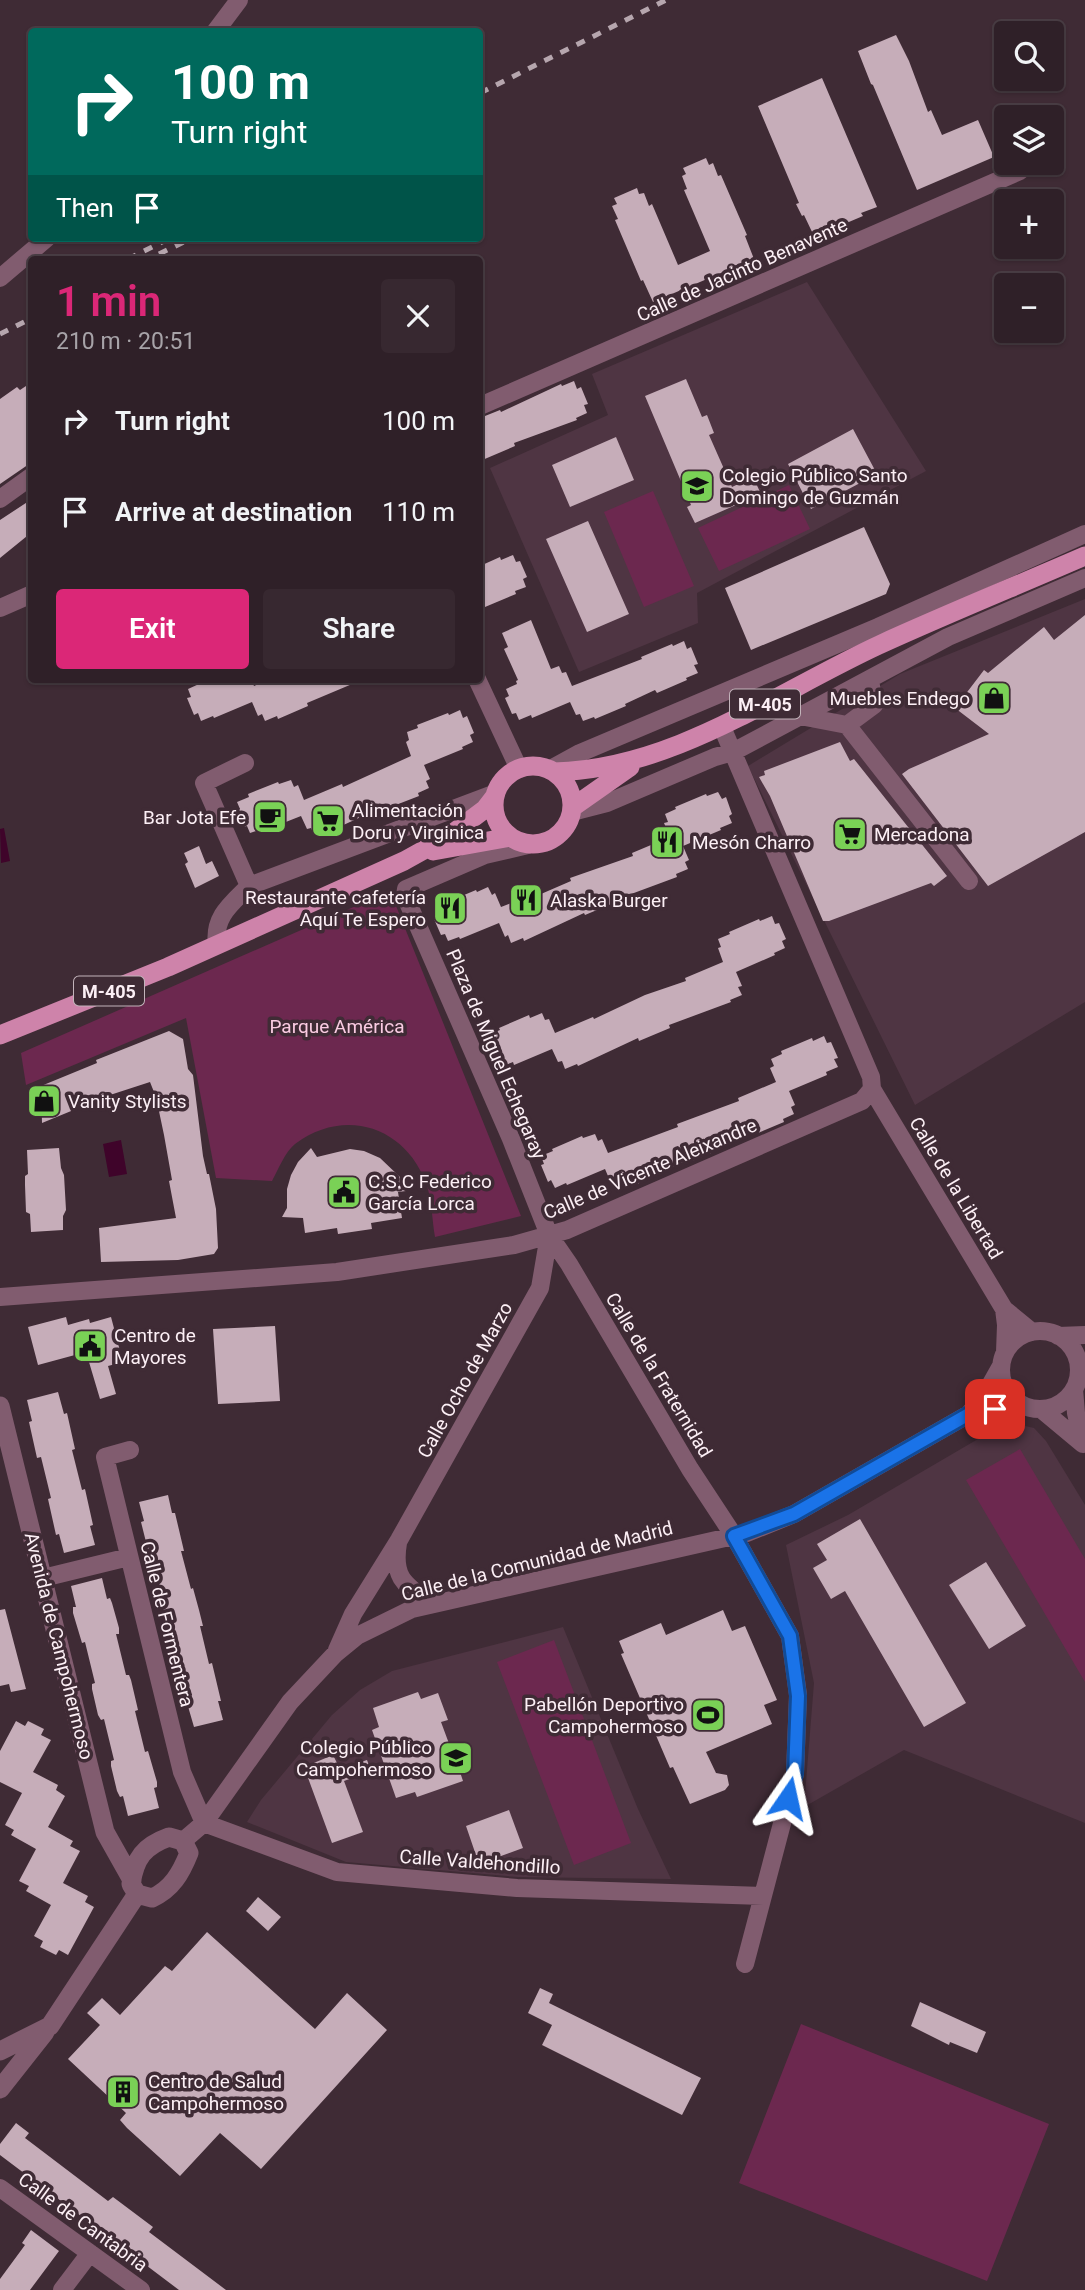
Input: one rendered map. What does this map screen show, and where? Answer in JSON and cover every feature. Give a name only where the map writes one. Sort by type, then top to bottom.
[{"type":"main road","name":"M-405","points":[[0,1035],[217,945],[418,854],[449,836],[485,809],[508,775],[519,769],[534,766],[551,771],[606,767],[649,756],[722,727],[878,636],[1085,556]]},
{"type":"main road","name":"M-405","points":[[418,854],[519,841],[548,842],[564,830],[572,810],[593,792],[649,756]]},
{"type":"main road","points":[[551,771],[568,787],[572,810]]},
{"type":"main road","points":[[496,795],[496,819],[519,841]]},
{"type":"street","points":[[218,28],[239,0]]},
{"type":"street","name":"Calle de Jacinto Benavente","points":[[483,405],[1011,175]]},
{"type":"street","points":[[0,278],[42,242]]},
{"type":"street","points":[[0,499],[28,479]]},
{"type":"street","points":[[551,771],[593,748],[878,636],[1085,534]]},
{"type":"street","points":[[572,810],[607,803],[715,757],[733,752],[948,637],[1085,578]]},
{"type":"street","points":[[0,608],[28,596]]},
{"type":"street","points":[[847,724],[874,705],[870,680]]},
{"type":"street","points":[[479,683],[519,769]]},
{"type":"street","points":[[800,716],[847,724],[969,881]]},
{"type":"street","points":[[722,727],[871,1077],[872,1089]]},
{"type":"street","points":[[246,763],[204,783],[249,886]]},
{"type":"street","points":[[217,945],[215,930],[221,917],[249,886],[496,795]]},
{"type":"street","name":"Plaza de Miguel Echegaray","points":[[519,841],[406,889],[405,896],[511,1139],[549,1235]]},
{"type":"street","name":"Calle de Vicente Aleixandre","points":[[0,1297],[337,1272],[514,1245],[567,1230],[862,1101],[872,1089]]},
{"type":"street","name":"Calle de la Libertad","points":[[872,1089],[1004,1309],[1032,1332]]},
{"type":"street","name":"Calle de la Fraternidad","points":[[549,1235],[569,1264],[690,1469],[734,1536]]},
{"type":"street","name":"Calle Ocho de Marzo","points":[[335,1654],[353,1614],[399,1540],[540,1288],[549,1235]]},
{"type":"street","name":"Calle de la Libertad","points":[[1003,1359],[1006,1325],[1004,1309]]},
{"type":"street","points":[[1079,1375],[1064,1401],[1054,1407],[1041,1409],[1022,1405],[1008,1393],[1002,1382],[1003,1359],[1016,1339],[1032,1332],[1058,1336],[1085,1335]]},
{"type":"street","points":[[1058,1336],[1070,1345],[1077,1359],[1079,1375],[1076,1413],[1084,1446]]},
{"type":"street","name":"Calle de la Comunidad de Madrid","points":[[969,1414],[987,1391],[1003,1359]]},
{"type":"street","name":"Calle de la Comunidad de Madrid","points":[[184,1841],[204,1823],[290,1702],[335,1654],[357,1636],[412,1609],[734,1536],[794,1514],[969,1414],[1022,1405]]},
{"type":"street","name":"Avenida de Campohermoso","points":[[0,1406],[105,1832],[134,1887]]},
{"type":"street","points":[[1041,1409],[1084,1446]]},
{"type":"street","name":"Calle de Formentera","points":[[130,1450],[105,1457],[182,1772],[204,1823]]},
{"type":"street","points":[[734,1536],[790,1636],[798,1696],[795,1774],[745,1964]]},
{"type":"street","points":[[399,1540],[395,1561],[405,1585],[431,1604]]},
{"type":"street","points":[[43,1578],[129,1557]]},
{"type":"street","name":"Calle Valdehondillo","points":[[204,1823],[337,1872],[517,1888],[763,1896]]},
{"type":"street","points":[[0,2089],[50,2026],[134,1887],[134,1866],[146,1849],[169,1837],[184,1841],[189,1853],[173,1883],[163,1893],[152,1898],[134,1887]]},
{"type":"street","points":[[0,2051],[50,2026]]},
{"type":"street","name":"Calle de Cantabria","points":[[0,2188],[141,2290]]},
{"type":"street","points":[[62,2290],[90,2253]]},
{"type":"shaded area","name":"Colegio Público Santo Domingo de Guzmán","points":[[807,282],[926,471],[697,593],[698,623],[579,672],[490,468],[608,415],[592,374]]},
{"type":"shaded area","points":[[1085,599],[1085,1002],[915,1105],[748,766],[900,674]]},
{"type":"shaded area","points":[[4,828],[10,861],[1,863],[0,829]]},
{"type":"shaded area","points":[[121,1140],[127,1174],[109,1177],[103,1144]]},
{"type":"shaded area","points":[[1016,1424],[1034,1428],[1046,1441],[1085,1505],[1085,1823],[904,1750],[804,1807],[814,1683],[786,1545],[848,1515],[990,1432]]},
{"type":"shaded area","name":"Colegio Público Campohermoso","points":[[563,1627],[638,1809],[671,1879],[518,1877],[346,1862],[247,1822],[261,1800],[332,1715],[360,1690],[392,1671]]},
{"type":"green space","points":[[789,485],[810,529],[719,571],[698,528]]},
{"type":"green space","points":[[653,491],[694,586],[644,607],[604,512]]},
{"type":"green space","name":"Parque América","points":[[390,891],[521,1216],[435,1237],[428,1189],[416,1163],[404,1148],[388,1136],[371,1128],[352,1125],[333,1126],[295,1144],[285,1156],[272,1181],[216,1178],[186,1018],[26,1085],[21,1053]]},
{"type":"green space","points":[[1020,1449],[1085,1559],[1085,1682],[966,1480]]},
{"type":"green space","points":[[554,1640],[631,1843],[574,1865],[497,1662]]},
{"type":"green space","points":[[801,2024],[1049,2124],[987,2281],[739,2183]]},
{"type":"building","points":[[896,35],[928,112],[931,110],[942,135],[978,120],[994,157],[917,190],[858,51]]},
{"type":"building","points":[[822,78],[877,207],[830,230],[828,227],[813,234],[796,204],[799,203],[758,106]]},
{"type":"building","points":[[706,158],[709,165],[713,163],[718,176],[721,175],[747,235],[745,236],[754,259],[653,302],[615,220],[618,219],[612,206],[617,204],[614,198],[637,188],[639,194],[644,193],[649,206],[652,204],[678,265],[710,251],[684,190],[687,189],[682,176],[686,174],[683,168]]},
{"type":"building","points":[[686,379],[702,417],[707,415],[714,433],[709,435],[732,487],[753,477],[761,494],[695,523],[687,507],[691,505],[645,396]]},
{"type":"building","points":[[574,381],[577,389],[581,387],[588,404],[584,405],[587,413],[576,418],[577,420],[514,443],[515,446],[483,460],[483,417],[500,410],[501,412],[561,384],[562,386]]},
{"type":"building","points":[[28,385],[28,465],[0,484],[0,399],[17,387],[20,390]]},
{"type":"building","points":[[853,429],[877,474],[811,509],[788,464]]},
{"type":"building","points":[[616,437],[634,480],[570,507],[552,465]]},
{"type":"building","points":[[28,502],[28,535],[0,558],[0,520]]},
{"type":"building","points":[[588,521],[629,614],[587,632],[546,539]]},
{"type":"building","points":[[864,527],[890,584],[886,594],[751,650],[725,588]]},
{"type":"building","points":[[513,555],[516,562],[520,561],[527,577],[523,579],[526,587],[485,607],[483,565],[500,557],[501,560]]},
{"type":"building","points":[[1085,615],[1085,832],[988,886],[902,774],[989,734],[955,708],[984,670],[988,673],[1044,627],[1054,640]]},
{"type":"building","points":[[531,620],[551,669],[559,666],[562,673],[566,672],[572,686],[684,641],[687,649],[691,647],[698,664],[694,665],[698,673],[595,719],[594,717],[583,721],[580,714],[576,715],[570,702],[532,718],[531,715],[519,720],[516,713],[512,714],[505,698],[509,696],[506,689],[517,684],[518,680],[504,649],[508,647],[502,633]]},
{"type":"building","points":[[253,683],[254,686],[261,683],[354,683],[307,703],[308,706],[278,719],[277,716],[265,721],[262,714],[258,716],[252,702],[201,721],[198,713],[194,715],[187,698],[191,697],[188,689],[199,684]]},
{"type":"building","points":[[460,710],[463,718],[467,716],[474,733],[470,735],[473,742],[424,765],[430,779],[426,781],[429,788],[418,793],[419,796],[388,808],[387,805],[326,833],[325,831],[314,835],[311,828],[307,829],[301,816],[263,831],[262,829],[250,833],[247,826],[243,827],[236,811],[240,809],[237,802],[249,797],[248,794],[278,782],[279,784],[291,780],[294,787],[298,785],[304,800],[342,784],[343,787],[411,756],[406,742],[409,740],[407,732],[418,728],[417,725]]},
{"type":"building","name":"Mercadona","points":[[840,742],[850,761],[854,759],[947,876],[934,886],[931,883],[823,921],[770,796],[759,777],[765,775],[764,771]]},
{"type":"building","points":[[718,792],[722,799],[726,797],[732,823],[683,846],[689,860],[685,862],[688,869],[676,874],[677,877],[615,900],[616,902],[585,915],[584,913],[524,941],[523,938],[511,943],[499,923],[460,939],[459,937],[448,941],[445,934],[441,935],[434,919],[438,917],[434,910],[446,905],[445,903],[488,887],[492,895],[495,893],[501,907],[539,892],[541,894],[571,881],[570,878],[633,856],[632,853],[670,837],[664,823],[668,822],[665,814],[706,794],[707,796]]},
{"type":"building","points":[[199,846],[206,864],[212,861],[219,876],[195,888],[185,864],[188,862],[184,853]]},
{"type":"building","points":[[772,916],[775,924],[779,923],[786,939],[782,941],[785,948],[736,972],[742,986],[738,987],[742,995],[730,1000],[731,1002],[669,1025],[670,1028],[639,1041],[638,1038],[578,1066],[577,1064],[565,1069],[552,1049],[514,1065],[513,1062],[501,1067],[498,1059],[494,1061],[487,1044],[491,1043],[488,1035],[500,1030],[499,1028],[529,1015],[530,1018],[542,1013],[545,1020],[549,1019],[555,1033],[593,1017],[594,1019],[645,995],[686,981],[685,978],[723,962],[718,939],[759,919],[760,921]]},
{"type":"building","points":[[169,1031],[183,1039],[188,1069],[193,1075],[203,1156],[216,1209],[218,1248],[214,1254],[178,1260],[101,1262],[99,1228],[176,1218],[169,1181],[172,1180],[156,1097],[150,1082],[42,1123],[41,1086],[97,1063],[96,1060]]},
{"type":"building","points":[[824,1036],[827,1043],[831,1042],[838,1058],[834,1059],[838,1067],[826,1072],[827,1075],[789,1091],[795,1105],[791,1107],[794,1114],[783,1119],[784,1122],[753,1135],[752,1132],[737,1138],[722,1145],[723,1148],[692,1161],[691,1158],[631,1187],[630,1184],[618,1189],[615,1182],[611,1183],[605,1169],[555,1188],[551,1180],[548,1182],[541,1165],[544,1164],[541,1156],[553,1151],[552,1149],[582,1136],[583,1138],[595,1134],[598,1141],[602,1139],[608,1153],[678,1127],[677,1124],[739,1101],[738,1098],[776,1082],[770,1068],[774,1066],[771,1059],[782,1054],[781,1051]]},
{"type":"building","points":[[59,1148],[66,1210],[63,1230],[31,1232],[30,1214],[26,1212],[27,1150]]},
{"type":"building","name":"C.S.C Federico García Lorca","points":[[311,1148],[317,1157],[350,1149],[364,1151],[380,1158],[401,1178],[406,1191],[398,1192],[402,1218],[371,1223],[372,1229],[338,1234],[337,1228],[305,1233],[303,1218],[282,1217],[287,1208],[287,1189],[291,1175],[298,1162]]},
{"type":"building","points":[[66,1317],[68,1325],[111,1317],[123,1362],[108,1366],[116,1394],[100,1399],[86,1352],[38,1365],[28,1327]]},
{"type":"building","points":[[275,1326],[280,1401],[218,1404],[213,1329]]},
{"type":"building","points":[[58,1392],[64,1414],[67,1413],[75,1449],[72,1450],[82,1490],[85,1489],[95,1545],[64,1553],[59,1534],[56,1535],[41,1457],[37,1458],[27,1400]]},
{"type":"building","points":[[168,1495],[172,1513],[175,1513],[184,1551],[181,1551],[203,1626],[200,1626],[209,1664],[212,1663],[221,1701],[218,1701],[223,1720],[194,1727],[178,1672],[181,1671],[171,1633],[169,1634],[163,1612],[153,1558],[150,1558],[141,1522],[144,1521],[139,1502]]},
{"type":"building","points":[[860,1519],[966,1703],[924,1727],[845,1591],[831,1599],[813,1568],[827,1560],[817,1544]]},
{"type":"building","points":[[986,1562],[1026,1626],[989,1649],[949,1585]]},
{"type":"building","points":[[102,1578],[119,1628],[119,1634],[116,1634],[126,1675],[129,1675],[131,1680],[145,1752],[148,1751],[157,1782],[157,1787],[154,1788],[159,1808],[128,1816],[123,1796],[120,1797],[117,1791],[111,1766],[111,1761],[114,1760],[104,1719],[101,1720],[98,1715],[92,1689],[92,1684],[95,1683],[85,1642],[82,1643],[73,1613],[73,1607],[76,1607],[71,1586]]},
{"type":"building","points":[[5,1609],[26,1689],[11,1692],[9,1684],[0,1686],[0,1610]]},
{"type":"building","name":"Pabellón Deportivo Campohermoso","points":[[723,1610],[732,1631],[745,1626],[777,1700],[764,1705],[772,1724],[706,1752],[716,1773],[727,1775],[729,1785],[725,1790],[690,1804],[673,1767],[670,1768],[621,1654],[624,1653],[619,1641],[661,1623],[666,1635]]},
{"type":"building","points":[[418,1692],[421,1699],[438,1693],[448,1720],[441,1722],[451,1749],[458,1746],[463,1760],[457,1763],[463,1781],[417,1797],[415,1792],[396,1798],[372,1730],[379,1727],[373,1708]]},
{"type":"building","points":[[16,1721],[25,1726],[28,1721],[44,1729],[41,1735],[51,1740],[33,1772],[58,1785],[56,1790],[65,1796],[48,1827],[73,1841],[70,1846],[80,1851],[63,1883],[88,1896],[85,1902],[94,1907],[68,1955],[59,1950],[56,1955],[40,1947],[43,1941],[34,1936],[51,1905],[26,1891],[29,1886],[19,1881],[36,1849],[11,1835],[14,1830],[5,1825],[22,1793],[0,1782],[0,1751]]},
{"type":"building","points":[[333,1755],[340,1769],[367,1760],[371,1771],[344,1781],[363,1832],[332,1843],[304,1767]]},
{"type":"building","points":[[509,1810],[523,1848],[479,1864],[466,1826]]},
{"type":"building","points":[[258,1897],[281,1917],[268,1931],[246,1911]]},
{"type":"building","points":[[207,1932],[315,2029],[347,1993],[387,2030],[261,2169],[220,2133],[180,2176],[127,2128],[120,2120],[126,2113],[68,2059],[100,2025],[87,2013],[102,1998],[120,2015],[165,1966],[172,1971]]},
{"type":"building","points":[[540,1988],[553,1994],[549,2003],[701,2078],[682,2115],[542,2045],[552,2025],[528,2013]]},
{"type":"building","points":[[920,2002],[986,2032],[977,2053],[950,2042],[949,2045],[911,2026]]},
{"type":"building","points":[[16,2123],[29,2133],[25,2138],[108,2201],[113,2197],[153,2227],[149,2232],[226,2290],[179,2290],[0,2155],[0,2144]]},
{"type":"building","points":[[31,2230],[59,2251],[30,2290],[0,2290],[0,2279],[25,2245],[22,2243]]},
{"type":"railway","points":[[483,92],[666,0]]},
{"type":"railway","points":[[134,256],[162,242]]},
{"type":"railway","points":[[159,254],[184,242]]},
{"type":"railway","points":[[0,334],[28,320]]},
{"type":"place","name":"Colegio Público Santo Domingo de Guzmán","points":[[697,486]]},
{"type":"place","name":"Muebles Endego","points":[[994,698]]},
{"type":"place","name":"Bar Jota Efe","points":[[270,817]]},
{"type":"place","name":"Alimentación Doru y Virginica","points":[[328,821]]},
{"type":"place","name":"Mercadona","points":[[850,834]]},
{"type":"place","name":"Mesón Charro","points":[[667,842]]},
{"type":"place","name":"Alaska Burger","points":[[526,900]]},
{"type":"place","name":"Restaurante cafetería Aquí Te Espero","points":[[450,908]]},
{"type":"place","name":"Vanity Stylists","points":[[44,1101]]},
{"type":"place","name":"C.S.C Federico García Lorca","points":[[344,1192]]},
{"type":"place","name":"Centro de Mayores","points":[[90,1346]]},
{"type":"place","name":"Pabellón Deportivo Campohermoso","points":[[708,1715]]},
{"type":"place","name":"Colegio Público Campohermoso","points":[[456,1758]]},
{"type":"place","name":"Centro de Salud Campohermoso","points":[[123,2092]]},
{"type":"route","points":[[788,1798],[795,1774],[798,1696],[790,1636],[734,1536],[794,1514],[969,1414],[995,1409]]}]
